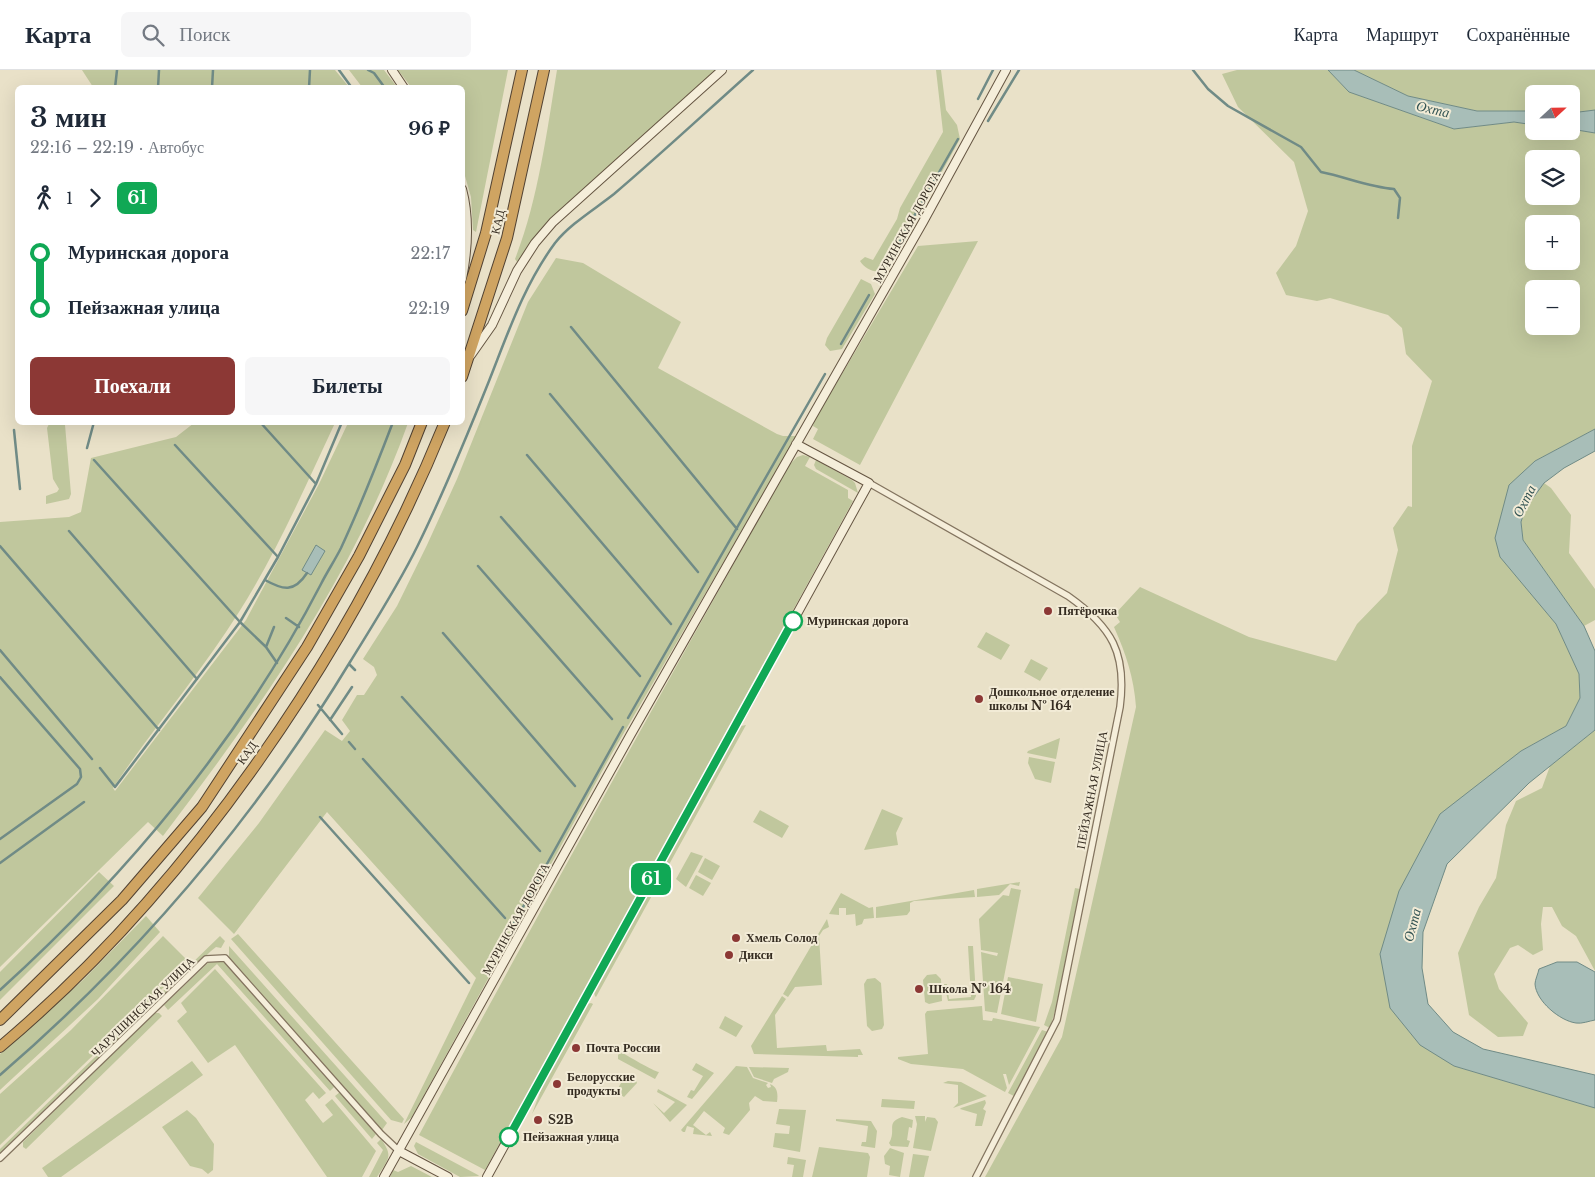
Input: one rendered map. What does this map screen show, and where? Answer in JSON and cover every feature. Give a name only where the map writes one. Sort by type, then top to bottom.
[{"type":"highway","name":"КАД","points":[[465,301],[486,233],[522,70]]},
{"type":"highway","name":"КАД","points":[[465,369],[508,238],[544,70]]},
{"type":"highway","name":"КАД","points":[[0,1020],[122,900],[202,807],[312,639],[368,539],[405,465],[421,425]]},
{"type":"highway","name":"КАД","points":[[0,1047],[24,1027],[137,915],[216,820],[324,660],[378,565],[424,471],[444,425]]},
{"type":"street","points":[[392,70],[402,85]]},
{"type":"street","points":[[470,356],[492,325],[535,242],[552,222],[722,70]]},
{"type":"street","name":"МУРИНСКАЯ ДОРОГА","points":[[384,1177],[923,222],[1006,70]]},
{"type":"street","points":[[465,204],[468,219],[465,262]]},
{"type":"street","name":"ПЕЙЗАЖНАЯ УЛИЦА","points":[[796,444],[869,483],[1068,596],[1088,610],[1100,621],[1114,644],[1122,676],[1120,707],[1057,1020],[976,1177]]},
{"type":"street","points":[[487,1177],[869,483]]},
{"type":"street","name":"ЧАРУШИНСКАЯ УЛИЦА","points":[[0,1158],[206,959],[220,957],[225,958],[381,1134],[399,1151]]},
{"type":"street","points":[[399,1151],[448,1177]]},
{"type":"green space","points":[[82,70],[335,70],[347,85],[92,85]]},
{"type":"green space","points":[[349,70],[384,70],[395,85],[360,85]]},
{"type":"green space","points":[[398,70],[508,70],[476,232],[473,230],[471,197],[465,176],[465,85],[409,85]]},
{"type":"green space","points":[[557,70],[717,70],[546,223],[517,262],[515,259],[530,214],[541,166]]},
{"type":"green space","points":[[936,70],[941,70],[946,110],[957,125],[960,139],[890,266],[882,271],[870,270],[860,261],[865,257],[873,260],[943,132]]},
{"type":"green space","points":[[1237,70],[1328,70],[1349,92],[1454,129],[1514,122],[1525,124],[1525,140],[1580,140],[1580,130],[1595,133],[1595,429],[1535,461],[1501,557],[1556,624],[1579,674],[1580,698],[1566,726],[1521,751],[1380,954],[1454,1066],[1595,1108],[1595,1177],[985,1177],[1062,1037],[1136,707],[1129,666],[1114,627],[1120,622],[1115,614],[1140,587],[1249,637],[1336,661],[1357,624],[1387,593],[1398,550],[1393,528],[1408,506],[1412,507],[1412,446],[1432,381],[1406,354],[1402,328],[1388,315],[1330,298],[1317,301],[1286,295],[1276,273],[1296,246],[1308,211],[1294,162],[1238,107],[1222,74]]},
{"type":"green space","points":[[1354,70],[1595,70],[1595,110],[1580,112],[1580,85],[1525,85],[1525,111],[1477,111],[1408,96]]},
{"type":"green space","points":[[978,241],[860,465],[813,439],[818,429],[813,426],[814,421],[918,246]]},
{"type":"green space","points":[[556,258],[583,263],[681,322],[658,368],[777,434],[797,436],[611,755],[412,1117],[404,1124],[476,978],[327,812],[234,934],[198,898],[259,823],[325,730],[342,741],[350,731],[342,720],[357,695],[364,695],[377,675],[374,667],[363,659],[397,606],[427,545],[457,479],[528,302]]},
{"type":"green space","points":[[861,279],[871,284],[875,294],[842,349],[830,351],[825,345],[827,338]]},
{"type":"green space","points":[[48,425],[65,425],[71,494],[69,499],[46,504],[46,496],[57,492],[59,489],[53,479],[47,428]]},
{"type":"green space","points":[[191,425],[334,425],[290,519],[253,589],[209,657],[113,788],[115,791],[246,620],[319,484],[347,425],[407,425],[386,480],[360,534],[302,639],[235,739],[163,836],[148,822],[0,967],[0,522],[69,517],[81,512],[91,458],[176,437]]},
{"type":"green space","points":[[803,455],[810,457],[805,466],[848,490],[848,498],[853,501],[485,1170],[419,1135],[510,967],[790,464],[797,457]]},
{"type":"green space","points":[[816,460],[852,480],[858,493],[816,469],[814,465]]},
{"type":"green space","points":[[1544,483],[1551,488],[1571,515],[1569,553],[1595,589],[1595,620],[1584,626],[1523,540],[1521,522],[1525,509]]},
{"type":"green space","points":[[986,632],[1010,645],[1001,660],[977,647]]},
{"type":"green space","points":[[1031,659],[1048,668],[1040,681],[1024,672]]},
{"type":"green space","points":[[746,725],[596,997],[594,993],[741,726]]},
{"type":"green space","points":[[1595,730],[1595,971],[1576,936],[1562,926],[1552,907],[1543,907],[1541,924],[1543,950],[1533,955],[1518,945],[1510,948],[1494,974],[1499,989],[1528,1023],[1523,1036],[1498,1037],[1469,1015],[1458,953],[1479,907],[1496,878],[1506,825],[1516,801],[1542,788],[1550,766]]},
{"type":"green space","points":[[1060,738],[1056,759],[1027,753],[1028,751]]},
{"type":"green space","points":[[1029,757],[1055,762],[1051,783],[1035,779],[1028,763]]},
{"type":"green space","points":[[882,809],[903,818],[896,833],[898,845],[864,850]]},
{"type":"green space","points":[[760,810],[789,826],[782,838],[753,822]]},
{"type":"green space","points":[[691,852],[703,856],[686,887],[676,879]]},
{"type":"green space","points":[[705,858],[720,866],[712,880],[698,872]]},
{"type":"green space","points":[[99,872],[114,886],[0,1000],[0,972]]},
{"type":"green space","points":[[696,875],[711,883],[703,896],[689,888]]},
{"type":"green space","points":[[1020,882],[1019,886],[1010,884],[999,895],[977,897],[977,889]]},
{"type":"green space","points":[[1011,888],[1021,890],[997,1013],[985,1011],[981,952],[997,956],[998,953],[981,950],[979,919],[1003,895],[1009,896]]},
{"type":"green space","points":[[1075,888],[1080,889],[1057,1004],[1050,1028],[1044,1025],[1052,1002]]},
{"type":"green space","points":[[974,890],[975,897],[914,901],[910,903],[910,911],[907,915],[876,918],[876,907]]},
{"type":"green space","points":[[841,893],[869,908],[873,907],[874,918],[864,919],[862,924],[856,926],[855,914],[846,915],[846,908],[839,908],[839,915],[829,914]]},
{"type":"green space","points":[[146,916],[160,932],[98,999],[0,1090],[0,1054],[83,980]]},
{"type":"green space","points":[[827,919],[829,927],[823,930],[819,936],[822,985],[795,987],[788,997],[783,994]]},
{"type":"green space","points":[[238,934],[404,1119],[402,1123],[391,1120],[231,939]]},
{"type":"green space","points":[[163,936],[188,961],[166,985],[0,1145],[0,1094],[71,1030]]},
{"type":"green space","points":[[220,936],[225,941],[221,948],[216,947],[211,951],[0,1154],[0,1149]]},
{"type":"green space","points":[[229,946],[387,1123],[382,1130],[229,958]]},
{"type":"green space","points":[[968,946],[973,946],[976,996],[974,1000],[948,1001],[944,984],[947,984],[949,999],[971,997]]},
{"type":"green space","points":[[219,961],[227,963],[336,1085],[330,1091],[217,964],[168,1010],[164,1005],[209,962]]},
{"type":"green space","points":[[215,969],[326,1093],[319,1099],[313,1092],[305,1100],[323,1123],[333,1115],[325,1105],[332,1099],[376,1151],[362,1177],[327,1177],[235,1045],[208,1063],[177,1021],[187,1012],[181,1003]]},
{"type":"green space","points":[[936,974],[941,979],[942,1001],[929,1004],[925,1002],[923,980],[927,975]]},
{"type":"green space","points":[[1008,977],[1043,984],[1036,1022],[1001,1014]]},
{"type":"green space","points":[[875,978],[881,983],[884,1025],[882,1029],[872,1031],[867,1026],[864,984],[867,979]]},
{"type":"green space","points":[[782,996],[786,999],[775,1015],[777,1048],[826,1045],[827,1051],[860,1049],[863,1055],[858,1055],[858,1057],[754,1054],[751,1046]]},
{"type":"green space","points":[[587,1004],[593,1004],[532,1114],[543,1084]]},
{"type":"green space","points":[[982,1006],[983,1020],[992,1021],[993,1018],[1040,1027],[1009,1085],[1006,1074],[1003,1074],[1007,1088],[1005,1092],[963,1069],[911,1064],[898,1059],[898,1057],[928,1054],[925,1014],[927,1011]]},
{"type":"green space","points":[[154,1013],[159,1013],[162,1016],[26,1149],[23,1147],[23,1142]]},
{"type":"green space","points":[[725,1016],[743,1026],[736,1037],[719,1028]]},
{"type":"green space","points":[[1042,1030],[1048,1032],[1014,1096],[1008,1093]]},
{"type":"green space","points":[[621,1052],[659,1072],[655,1079],[618,1059],[618,1055]]},
{"type":"green space","points":[[192,1061],[203,1075],[61,1177],[48,1177],[42,1168]]},
{"type":"green space","points":[[696,1063],[714,1073],[692,1099],[687,1097],[691,1090],[694,1091],[703,1076],[692,1070]]},
{"type":"green space","points":[[736,1066],[747,1067],[753,1078],[768,1083],[766,1085],[768,1088],[771,1087],[770,1084],[773,1085],[777,1092],[777,1102],[763,1101],[755,1096],[749,1103],[750,1110],[729,1135],[723,1133],[725,1128],[704,1111],[693,1125],[706,1135],[710,1132],[712,1136],[693,1134],[694,1128],[687,1126],[685,1132],[683,1132],[681,1130]]},
{"type":"green space","points":[[749,1067],[789,1068],[788,1072],[774,1079],[772,1083],[754,1077]]},
{"type":"green space","points":[[626,1074],[635,1079],[637,1083],[624,1097],[616,1092]]},
{"type":"green space","points":[[948,1081],[961,1082],[987,1096],[953,1108],[958,1103],[958,1085],[943,1083]]},
{"type":"green space","points":[[658,1089],[687,1105],[670,1122],[653,1103],[664,1113],[675,1102],[657,1092]]},
{"type":"green space","points":[[340,1092],[376,1134],[372,1139],[335,1096]]},
{"type":"green space","points":[[882,1099],[915,1101],[914,1109],[881,1107]]},
{"type":"green space","points":[[985,1100],[986,1103],[983,1109],[986,1111],[982,1126],[975,1126],[977,1114],[960,1109]]},
{"type":"green space","points":[[779,1109],[806,1110],[800,1152],[773,1147],[775,1133],[789,1134],[790,1126],[776,1124]]},
{"type":"green space","points":[[187,1110],[196,1118],[214,1144],[213,1170],[208,1174],[202,1169],[190,1166],[162,1127]]},
{"type":"green space","points":[[915,1116],[925,1116],[925,1122],[927,1117],[935,1118],[938,1122],[931,1151],[913,1148],[917,1124]]},
{"type":"green space","points":[[902,1117],[913,1120],[912,1128],[909,1127],[907,1140],[910,1141],[908,1147],[891,1146],[889,1143],[893,1124]]},
{"type":"green space","points":[[836,1119],[871,1121],[877,1131],[875,1148],[861,1146],[862,1142],[866,1142],[868,1126],[836,1121]]},
{"type":"green space","points":[[381,1139],[387,1150],[387,1162],[377,1177],[369,1177],[383,1150],[377,1143]]},
{"type":"green space","points":[[416,1142],[479,1176],[460,1177],[418,1154],[414,1146]]},
{"type":"green space","points":[[819,1147],[868,1153],[870,1157],[867,1177],[812,1177]]},
{"type":"green space","points":[[890,1148],[904,1153],[900,1177],[889,1175],[890,1166],[885,1164],[884,1156]]},
{"type":"green space","points":[[913,1154],[929,1156],[924,1177],[909,1177]]},
{"type":"green space","points":[[788,1157],[806,1160],[803,1177],[792,1177],[794,1165],[787,1164]]},
{"type":"green space","points":[[411,1166],[432,1177],[390,1177],[393,1170],[398,1172]]},
{"type":"water","name":"Охта","points":[[1328,70],[1354,70],[1408,96],[1477,111],[1525,111],[1525,124],[1514,122],[1454,129],[1349,92]]},
{"type":"water","points":[[1595,110],[1595,133],[1580,130],[1580,112]]},
{"type":"water","name":"Охта","points":[[1595,429],[1595,451],[1564,468],[1544,483],[1525,509],[1521,522],[1523,540],[1584,626],[1595,651],[1595,730],[1529,783],[1447,864],[1423,932],[1422,968],[1428,1004],[1453,1032],[1483,1049],[1595,1075],[1595,1108],[1454,1066],[1420,1045],[1390,1008],[1380,954],[1399,891],[1440,814],[1521,751],[1566,726],[1580,698],[1579,674],[1556,624],[1500,557],[1495,538],[1509,485],[1535,461]]},
{"type":"water","points":[[316,545],[325,551],[311,575],[302,570]]},
{"type":"water","points":[[1557,962],[1577,962],[1595,972],[1595,1020],[1581,1023],[1570,1021],[1556,1014],[1540,997],[1535,984],[1539,969]]},
{"type":"waterway","points":[[115,85],[117,70]]},
{"type":"waterway","points":[[158,85],[159,70]]},
{"type":"waterway","points":[[212,85],[213,70]]},
{"type":"waterway","points":[[309,85],[310,70]]},
{"type":"waterway","points":[[339,70],[350,85]]},
{"type":"waterway","points":[[368,70],[374,73],[383,85]]},
{"type":"waterway","points":[[0,1075],[100,982],[192,882],[275,775],[314,719],[377,619],[428,525],[481,402],[510,327],[534,276],[555,243],[575,223],[632,179],[753,70]]},
{"type":"waterway","points":[[978,99],[993,70]]},
{"type":"waterway","points":[[988,121],[1019,70]]},
{"type":"waterway","points":[[1193,70],[1208,89],[1228,106],[1301,147],[1321,172],[1394,189],[1400,198],[1398,218]]},
{"type":"waterway","points":[[884,269],[958,139]]},
{"type":"waterway","points":[[841,344],[869,295]]},
{"type":"waterway","points":[[571,327],[737,529]]},
{"type":"waterway","points":[[628,718],[825,374]]},
{"type":"waterway","points":[[550,394],[698,572]]},
{"type":"waterway","points":[[87,448],[93,425]]},
{"type":"waterway","points":[[263,425],[316,484]]},
{"type":"waterway","points":[[100,768],[115,787],[240,622],[278,557],[316,484],[341,425]]},
{"type":"waterway","points":[[0,990],[93,900],[137,851],[218,749],[255,696],[290,641],[341,548],[392,425]]},
{"type":"waterway","points":[[14,430],[20,489]]},
{"type":"waterway","points":[[175,445],[278,557]]},
{"type":"waterway","points":[[527,455],[671,624]]},
{"type":"waterway","points":[[94,460],[240,622],[266,647],[277,663]]},
{"type":"waterway","points":[[501,517],[640,676]]},
{"type":"waterway","points":[[69,531],[197,679]]},
{"type":"waterway","points":[[0,546],[159,730]]},
{"type":"waterway","points":[[478,566],[612,719]]},
{"type":"waterway","points":[[265,580],[277,586],[288,588],[297,584],[307,573]]},
{"type":"waterway","points":[[286,618],[299,627]]},
{"type":"waterway","points":[[266,647],[274,627]]},
{"type":"waterway","points":[[443,633],[575,786]]},
{"type":"waterway","points":[[0,650],[92,759]]},
{"type":"waterway","points":[[349,664],[355,670]]},
{"type":"waterway","points":[[0,677],[80,769],[81,777],[77,784],[0,839]]},
{"type":"waterway","points":[[330,720],[352,687]]},
{"type":"waterway","points":[[402,697],[540,851]]},
{"type":"waterway","points":[[318,705],[342,734]]},
{"type":"waterway","points":[[513,925],[623,727]]},
{"type":"waterway","points":[[349,742],[355,749]]},
{"type":"waterway","points":[[363,759],[505,918]]},
{"type":"waterway","points":[[0,863],[84,802]]},
{"type":"waterway","points":[[320,817],[469,983]]},
{"type":"bus line","name":"61","points":[[509,1137],[793,621]]},
{"type":"place","name":"Пятёрочка","points":[[1048,611]]},
{"type":"place","name":"Муринская дорога","points":[[793,621]]},
{"type":"place","name":"Дошкольное отделение школы № 164","points":[[979,699]]},
{"type":"place","name":"Хмель Солод","points":[[736,938]]},
{"type":"place","name":"Дикси","points":[[729,955]]},
{"type":"place","name":"Школа № 164","points":[[919,989]]},
{"type":"place","name":"Почта России","points":[[576,1048]]},
{"type":"place","name":"Белорусские продукты","points":[[557,1084]]},
{"type":"place","name":"S2B","points":[[538,1120]]},
{"type":"place","name":"Пейзажная улица","points":[[509,1137]]}]
